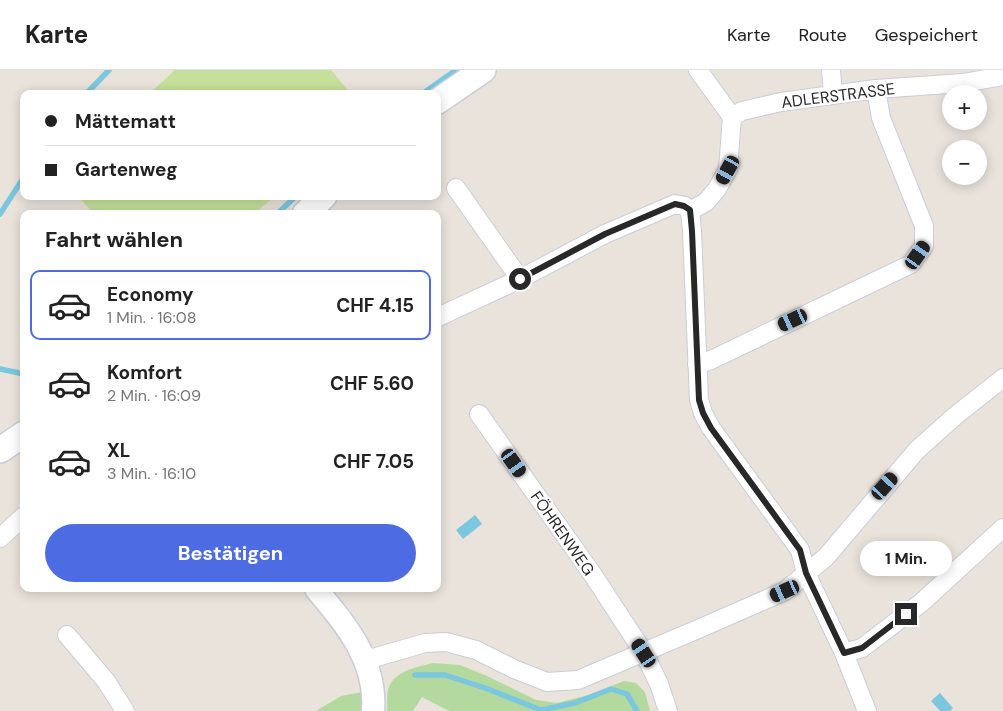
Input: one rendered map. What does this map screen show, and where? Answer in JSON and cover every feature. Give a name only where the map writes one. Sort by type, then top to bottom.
[{"type":"main road","points":[[441,98],[483,70]]},
{"type":"main road","points":[[309,210],[320,200]]},
{"type":"main road","points":[[0,450],[20,437]]},
{"type":"street","points":[[690,210],[706,202],[717,189],[728,170],[732,117],[698,70]]},
{"type":"street","points":[[831,70],[833,95]]},
{"type":"street","name":"ADLERSTRASSE","points":[[732,117],[742,110],[780,102],[876,89],[963,83],[1003,76]]},
{"type":"street","points":[[697,364],[711,360],[911,264],[924,246],[924,226],[881,118],[876,89]]},
{"type":"street","points":[[456,188],[520,279]]},
{"type":"street","points":[[441,316],[520,279],[605,234],[675,204],[690,210]]},
{"type":"street","points":[[690,210],[699,400],[703,413],[711,428],[800,550],[806,573],[844,653],[867,711]]},
{"type":"street","points":[[366,660],[425,643],[446,642],[476,650],[514,669],[547,682],[578,680],[785,591],[826,557],[917,450],[955,416],[1003,378]]},
{"type":"street","name":"FÖHRENWEG","points":[[479,414],[593,575],[644,653],[659,684],[668,711]]},
{"type":"street","points":[[0,538],[20,520]]},
{"type":"street","points":[[844,653],[862,648],[921,603],[1003,528]]},
{"type":"street","points":[[318,592],[345,624],[366,660],[372,680],[373,711]]},
{"type":"street","points":[[67,635],[106,681],[125,711]]},
{"type":"green space","points":[[175,70],[331,70],[348,90],[153,90]]},
{"type":"green space","points":[[82,200],[270,200],[259,210],[90,210]]},
{"type":"green space","points":[[433,663],[460,665],[536,700],[557,703],[592,694],[624,681],[636,683],[645,692],[650,711],[449,711],[422,697],[413,711],[387,711],[388,692],[392,681],[408,670]]},
{"type":"green space","points":[[363,692],[363,711],[316,711],[341,696]]},
{"type":"water","points":[[475,515],[482,524],[463,539],[456,530]]},
{"type":"water","points":[[940,693],[953,708],[950,711],[940,711],[931,701]]},
{"type":"waterway","points":[[90,90],[109,70]]},
{"type":"waterway","points":[[428,90],[456,70]]},
{"type":"waterway","points":[[0,214],[20,183]]},
{"type":"waterway","points":[[281,210],[292,200]]},
{"type":"waterway","points":[[0,369],[20,373]]},
{"type":"waterway","points":[[415,675],[445,675],[541,710],[575,703],[611,689],[627,694],[637,711]]},
{"type":"route","points":[[520,279],[605,234],[675,204],[690,210],[699,400],[711,428],[800,550],[806,573],[844,653],[862,648],[906,614]]}]
